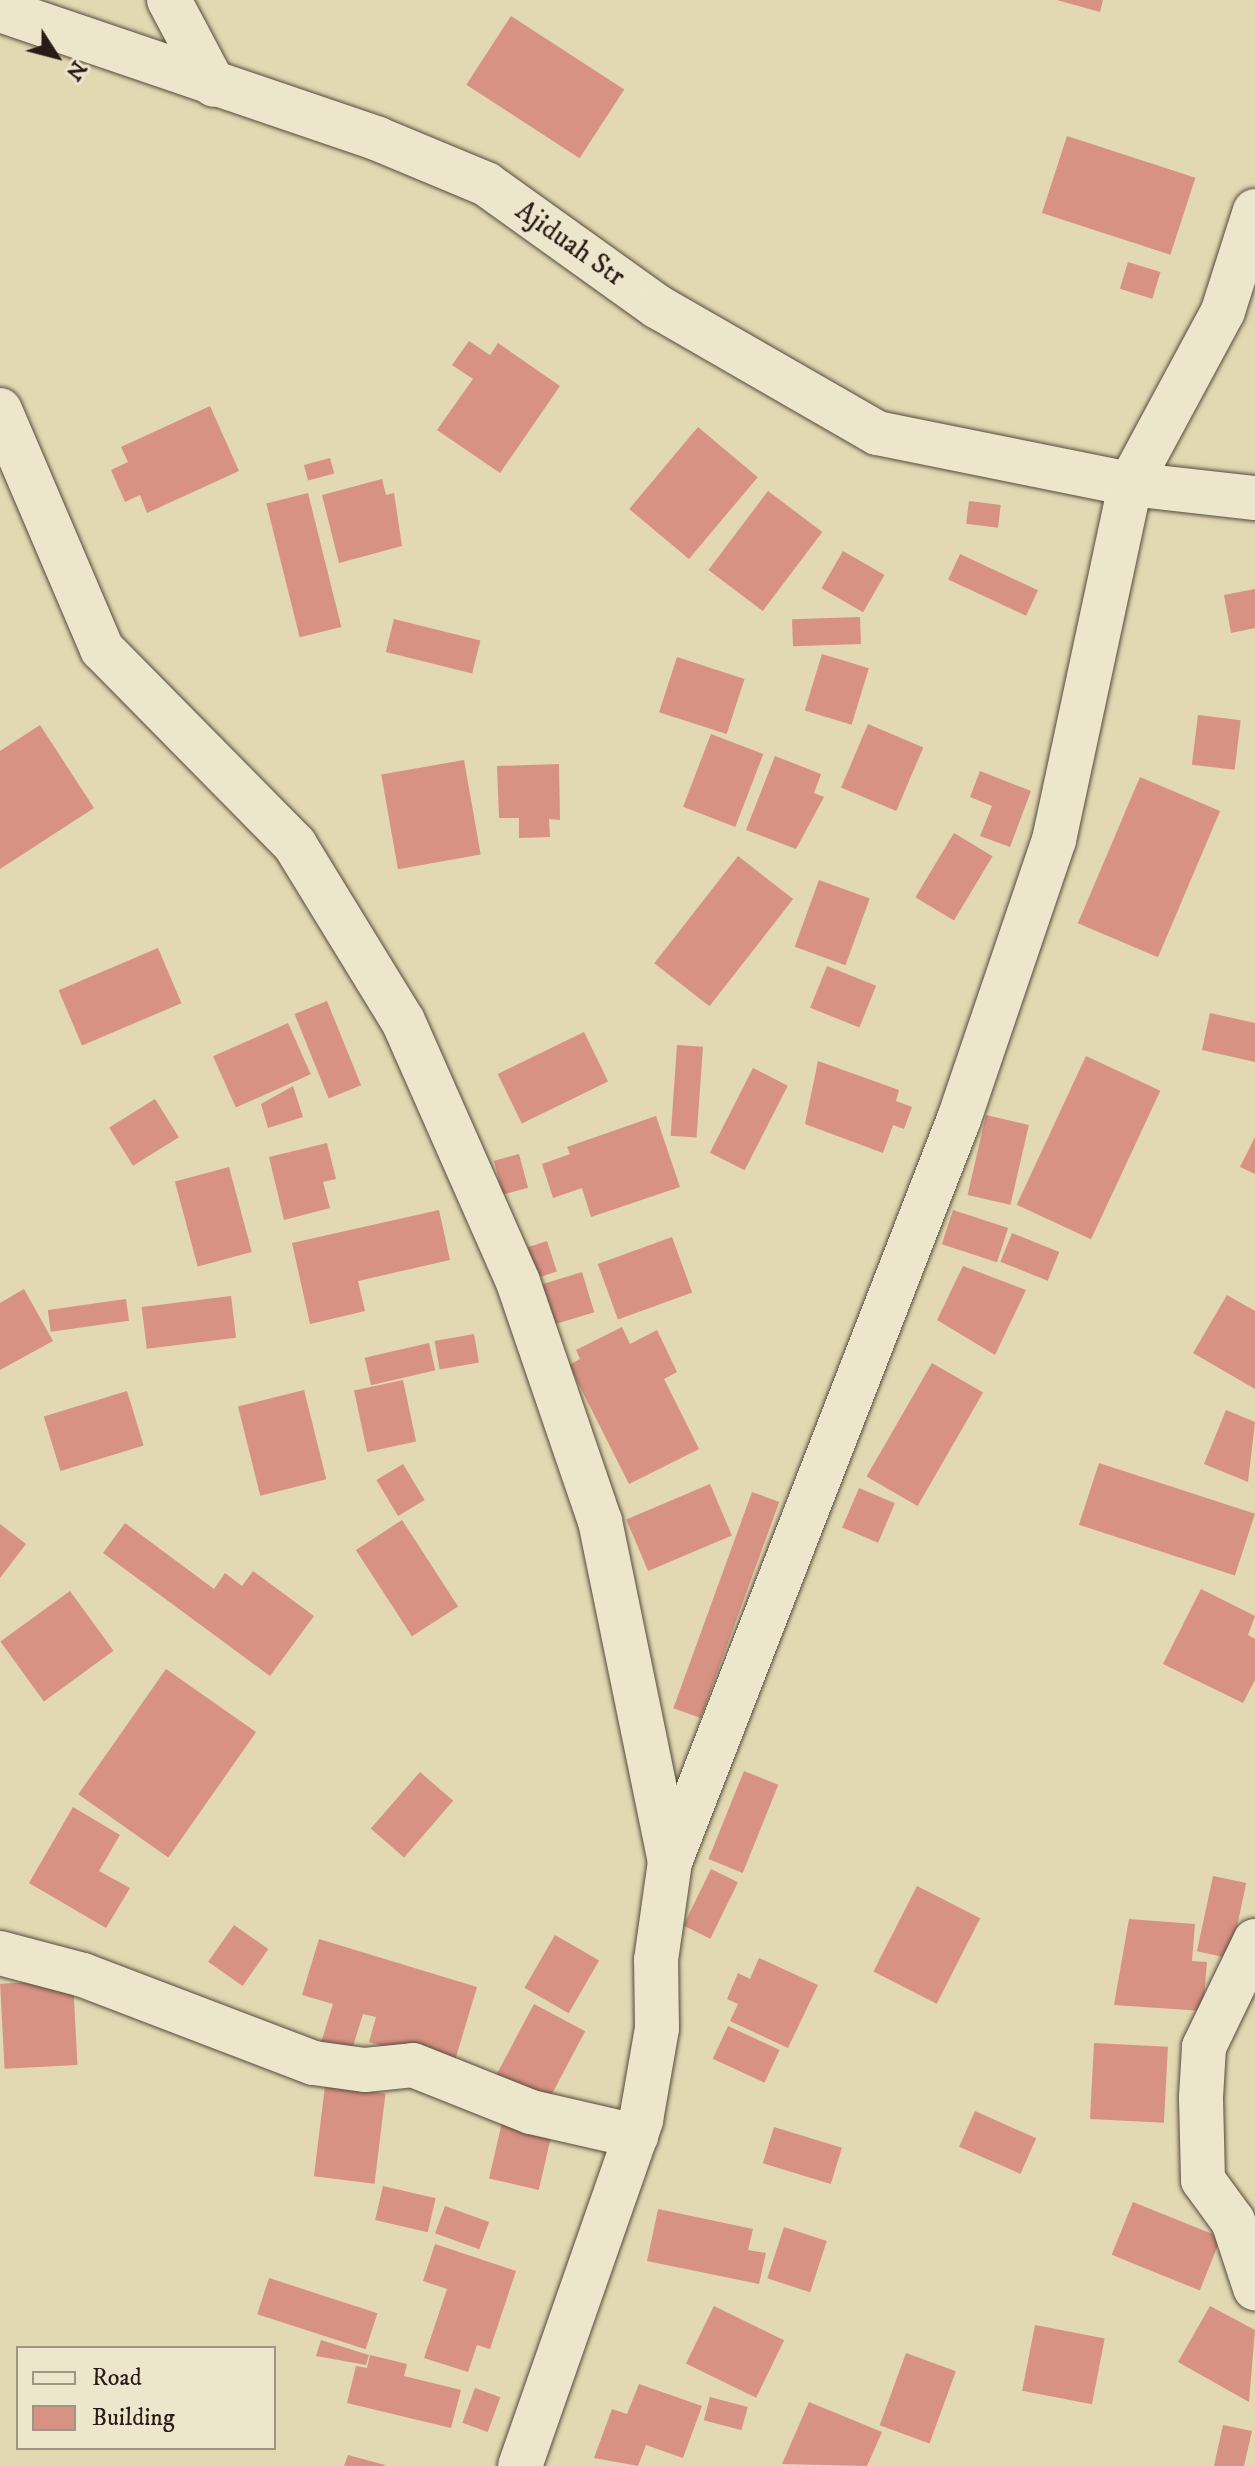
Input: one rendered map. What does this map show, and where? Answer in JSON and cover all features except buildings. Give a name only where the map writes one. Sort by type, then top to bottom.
[{"type":"street","points":[[169,0],[214,85]]},
{"type":"street","name":"Ajiduah Str","points":[[0,10],[486,184],[658,307],[877,433],[1130,484],[1255,498]]},
{"type":"street","points":[[520,2466],[636,2136],[657,2028],[656,1960],[670,1862],[959,1119],[1054,840],[1130,484],[1223,311],[1255,211]]},
{"type":"street","points":[[0,410],[102,649],[295,845],[403,1021],[518,1282],[600,1521],[670,1862]]},
{"type":"street","points":[[1255,1941],[1204,2047],[1201,2098],[1203,2180],[1233,2221],[1255,2288]]},
{"type":"street","points":[[0,1953],[83,1975],[314,2063],[365,2070],[413,2065],[531,2112],[636,2136]]}]
